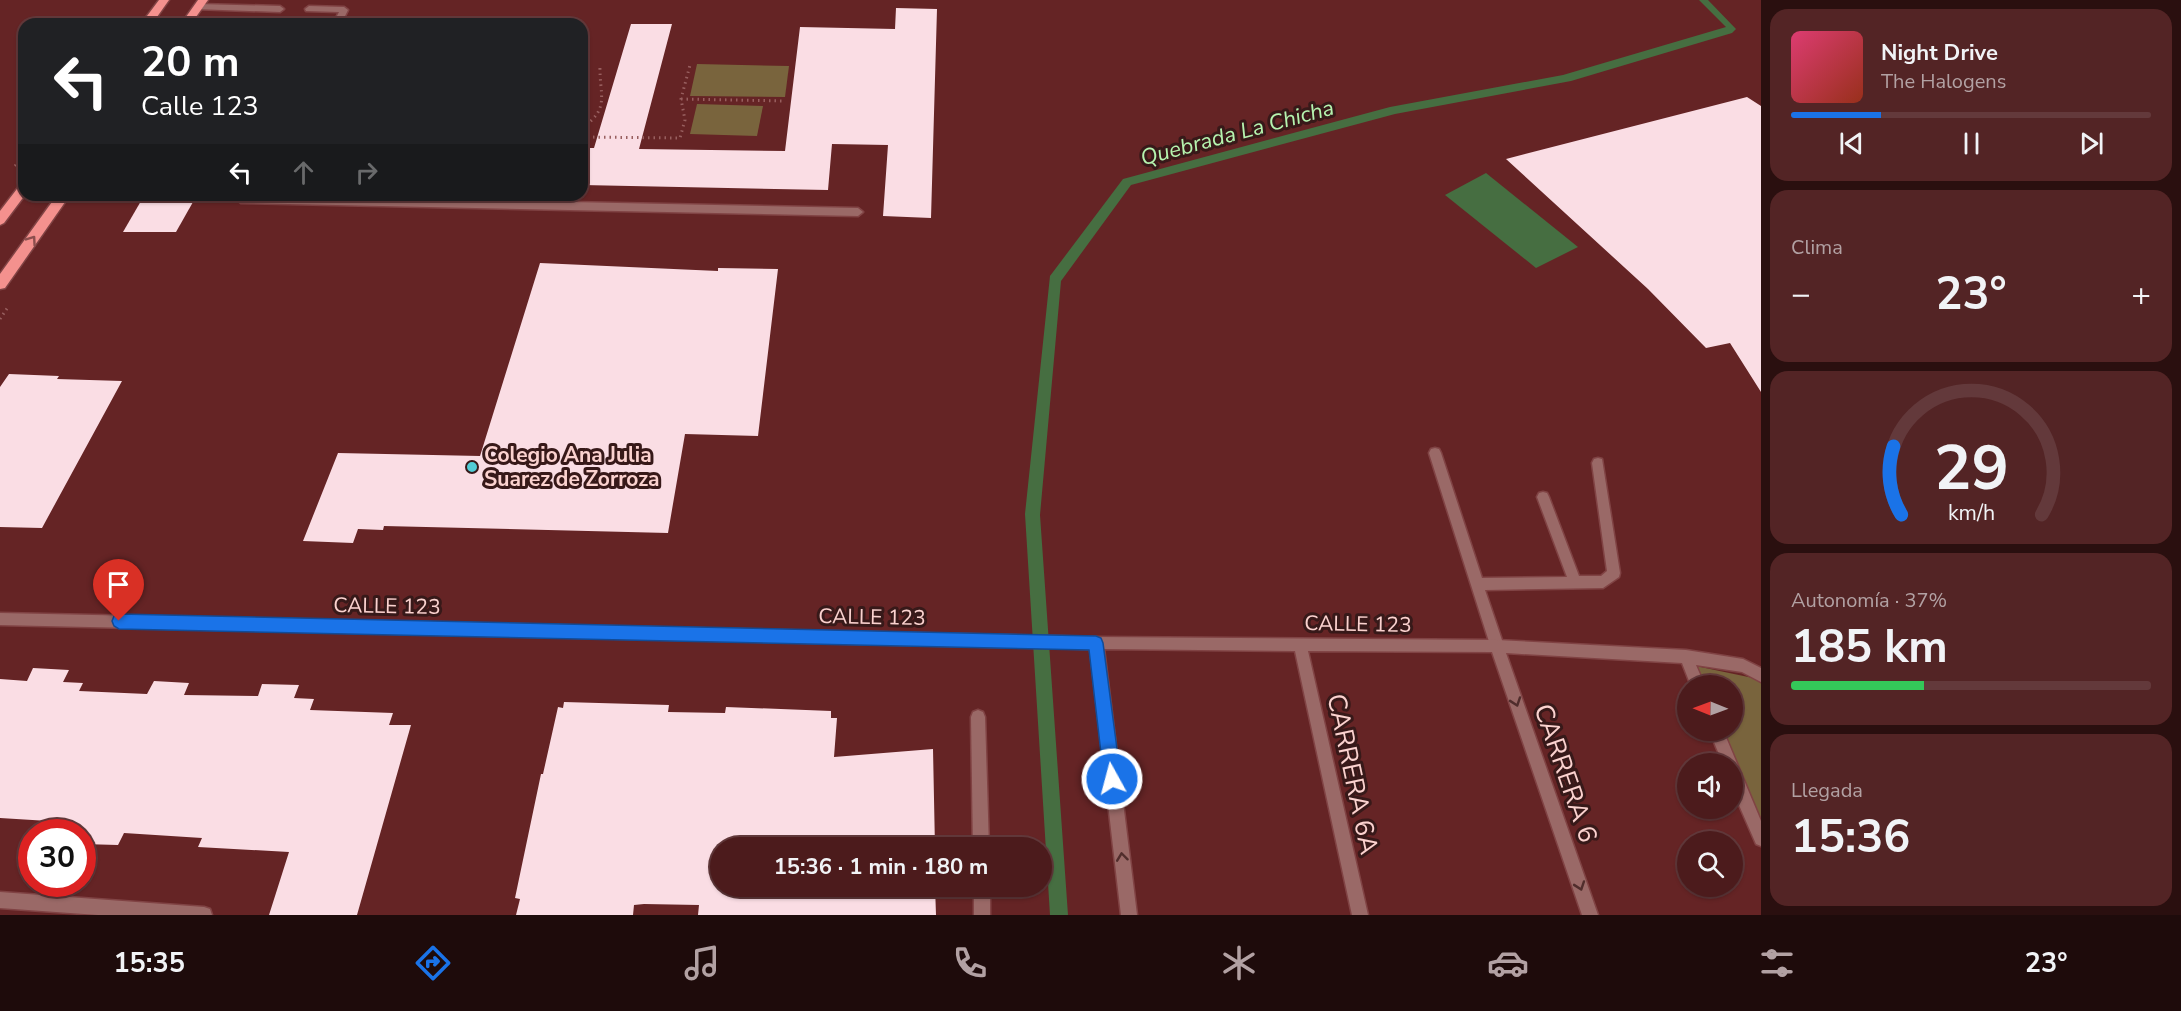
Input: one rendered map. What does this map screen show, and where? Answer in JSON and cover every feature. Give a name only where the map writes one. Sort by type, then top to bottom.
[{"type":"main road","points":[[150,18],[164,0]]},
{"type":"main road","points":[[190,18],[200,4]]},
{"type":"main road","points":[[0,220],[18,196]]},
{"type":"main road","points":[[0,284],[60,201]]},
{"type":"street","points":[[200,4],[280,9]]},
{"type":"street","points":[[309,9],[345,10],[340,18]]},
{"type":"street","points":[[336,201],[858,212]]},
{"type":"street","name":"CARRERA 6","points":[[1435,453],[1497,646],[1590,915]]},
{"type":"street","points":[[1477,584],[1603,582],[1614,573],[1598,463]]},
{"type":"street","points":[[1543,497],[1575,582]]},
{"type":"street","name":"CALLE 123","points":[[0,619],[1096,643],[1497,646],[1686,657],[1743,666],[1761,675]]},
{"type":"street","points":[[1096,643],[1129,915]]},
{"type":"street","name":"CARRERA 6A","points":[[1300,644],[1360,915]]},
{"type":"street","points":[[1686,657],[1693,675]]},
{"type":"street","points":[[978,717],[981,837]]},
{"type":"street","points":[[1743,796],[1761,839]]},
{"type":"street","points":[[982,897],[982,915]]},
{"type":"street","points":[[0,900],[204,915]]},
{"type":"path","points":[[588,123],[598,115],[602,106],[604,96],[599,75],[600,64]]},
{"type":"path","points":[[588,136],[680,138],[685,120],[681,99],[690,65]]},
{"type":"path","points":[[681,99],[786,100]]},
{"type":"shaded area","points":[[1699,0],[1708,0],[1736,29],[1732,33],[1571,81],[1395,114],[1131,185],[1061,281],[1040,515],[1068,915],[1050,915],[1052,837],[1045,837],[1025,514],[1050,276],[1123,179],[1390,107],[1563,75],[1726,27]]},
{"type":"shaded area","points":[[697,64],[789,66],[785,97],[690,96]]},
{"type":"shaded area","points":[[697,104],[763,106],[757,136],[690,134]]},
{"type":"shaded area","points":[[1486,173],[1578,247],[1536,268],[1445,195]]},
{"type":"shaded area","points":[[1691,665],[1739,675],[1696,675]]},
{"type":"shaded area","points":[[1743,676],[1753,678],[1761,683],[1761,824],[1743,783],[1743,753],[1730,753],[1724,741],[1743,741]]},
{"type":"building","points":[[896,8],[937,9],[931,218],[883,216],[888,145],[832,144],[828,190],[588,185],[588,148],[594,148],[631,24],[672,24],[639,149],[785,151],[800,27],[895,29]]},
{"type":"building","points":[[1747,97],[1761,106],[1761,392],[1730,343],[1706,348],[1648,289],[1506,159]]},
{"type":"building","points":[[141,201],[193,202],[176,232],[123,232]]},
{"type":"building","points":[[540,263],[718,271],[718,268],[778,269],[758,436],[685,434],[668,533],[384,526],[383,530],[358,529],[353,543],[303,541],[338,453],[480,456]]},
{"type":"building","points":[[9,374],[59,376],[57,379],[122,381],[42,528],[0,527],[0,387]]},
{"type":"building","points":[[33,668],[69,670],[63,682],[83,683],[79,691],[147,694],[154,681],[189,683],[184,695],[258,696],[262,684],[299,685],[294,698],[314,699],[310,710],[393,713],[389,725],[411,725],[357,915],[269,915],[289,852],[198,847],[202,838],[124,833],[118,845],[96,844],[96,819],[0,818],[0,679],[27,681]]},
{"type":"building","points":[[564,702],[669,705],[668,712],[725,713],[726,707],[831,711],[831,718],[837,718],[834,757],[933,749],[935,837],[710,837],[710,897],[935,897],[936,915],[698,915],[699,905],[644,904],[634,905],[633,915],[516,915],[520,899],[515,898],[541,774],[543,774],[558,707],[563,708]]},
{"type":"place","name":"Colegio Ana Julia Suarez de Zorroza","points":[[472,467]]},
{"type":"route","points":[[119,621],[1096,643],[1112,779]]},
{"type":"water label","name":"Quebrada La Chicha","points":[[1237,132]]}]
